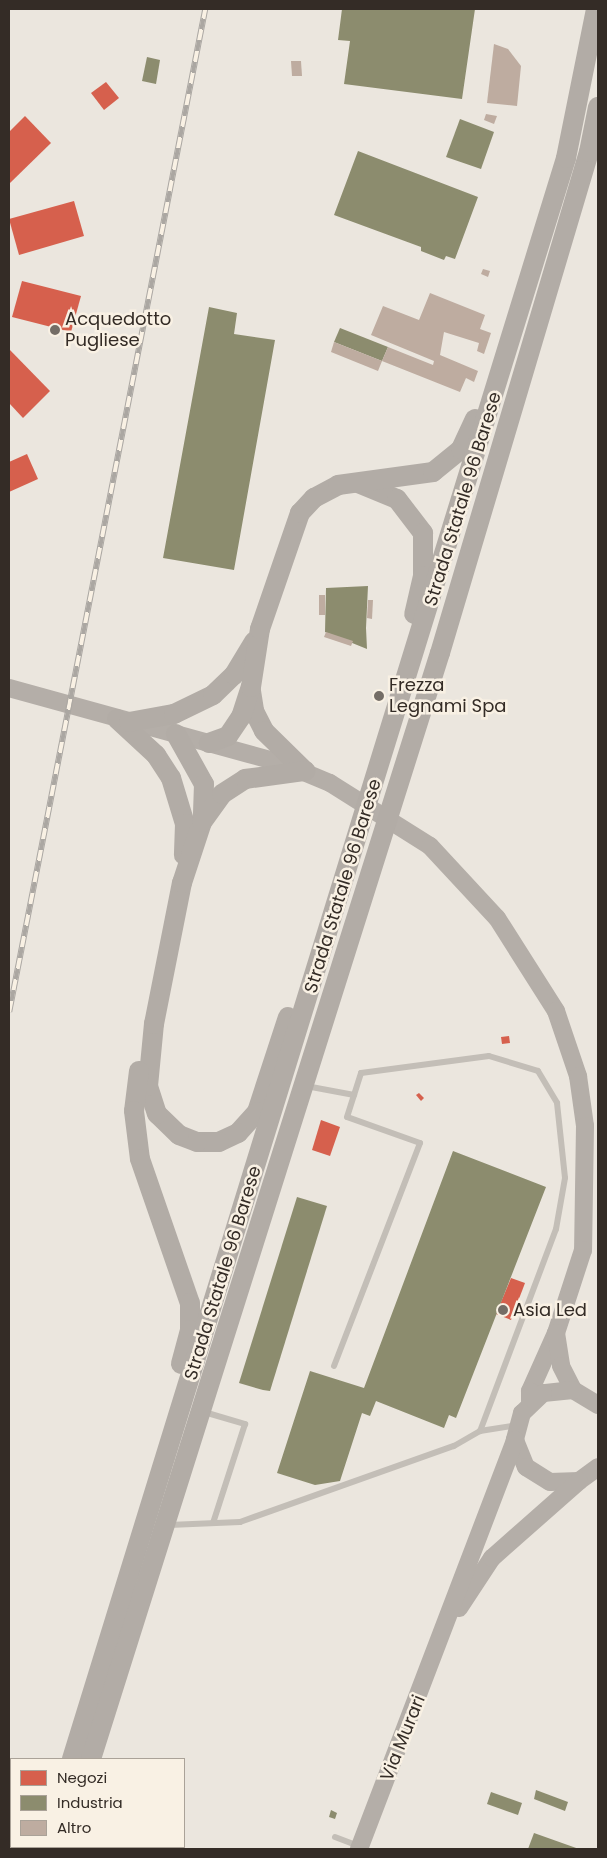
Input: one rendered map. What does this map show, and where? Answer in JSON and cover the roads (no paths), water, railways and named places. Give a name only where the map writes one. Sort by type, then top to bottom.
[{"type":"main road","name":"Strada Statale 96 Barese","points":[[72,1758],[376,780],[566,158],[596,9]]},
{"type":"main road","name":"Strada Statale 96 Barese","points":[[91,1758],[443,644],[589,152],[598,107]]},
{"type":"main road","points":[[209,743],[222,740],[235,727],[251,687],[260,629],[300,513],[330,488],[424,475],[444,466],[461,449],[538,251]]},
{"type":"main road","points":[[356,483],[405,506],[418,522],[426,543],[419,599],[393,682],[376,780]]},
{"type":"main road","points":[[120,719],[174,714],[213,695],[234,675],[260,629]]},
{"type":"main road","points":[[251,687],[254,711],[264,731],[310,774]]},
{"type":"main road","points":[[120,719],[156,755],[177,792],[185,824],[182,883]]},
{"type":"main road","points":[[156,1491],[154,1452],[187,1344],[190,1317],[184,1280],[146,1183],[136,1129],[136,1087],[154,1024],[182,883],[202,822],[204,784],[176,734]]},
{"type":"main road","points":[[202,822],[222,794],[245,780],[310,774]]},
{"type":"main road","points":[[154,1024],[148,1086],[157,1114],[188,1139],[208,1144],[228,1139],[257,1112],[289,1012],[326,939]]},
{"type":"street","name":"Via Murari","points":[[9,688],[209,743],[310,774],[410,831],[472,887],[497,918],[556,1011],[578,1076],[586,1144],[584,1250],[556,1333],[530,1391],[530,1401],[454,1597],[448,1628]]},
{"type":"street","points":[[556,1333],[561,1366],[573,1390],[598,1405]]},
{"type":"street","points":[[530,1401],[543,1393],[573,1390]]},
{"type":"street","points":[[516,1433],[526,1467],[537,1476],[565,1484],[579,1481]]},
{"type":"street","name":"Via Murari","points":[[360,1848],[448,1628],[492,1558],[579,1481],[598,1468]]},
{"type":"lane","points":[[334,1366],[420,1143],[347,1117],[361,1073],[489,1056],[538,1071],[557,1103],[565,1178],[556,1229],[480,1431]]},
{"type":"lane","points":[[303,1086],[354,1095]]},
{"type":"lane","points":[[200,1411],[245,1424],[213,1523]]},
{"type":"lane","points":[[164,1525],[213,1523],[258,1516],[454,1446],[480,1431],[516,1433]]},
{"type":"lane","points":[[335,1837],[360,1848]]},
{"type":"railway","points":[[9,1012],[205,9]]},
{"type":"place","name":"Acquedotto Pugliese","points":[[55,330]]},
{"type":"place","name":"Frezza Legnami Spa","points":[[379,696]]},
{"type":"place","name":"Asia Led","points":[[503,1310]]}]
